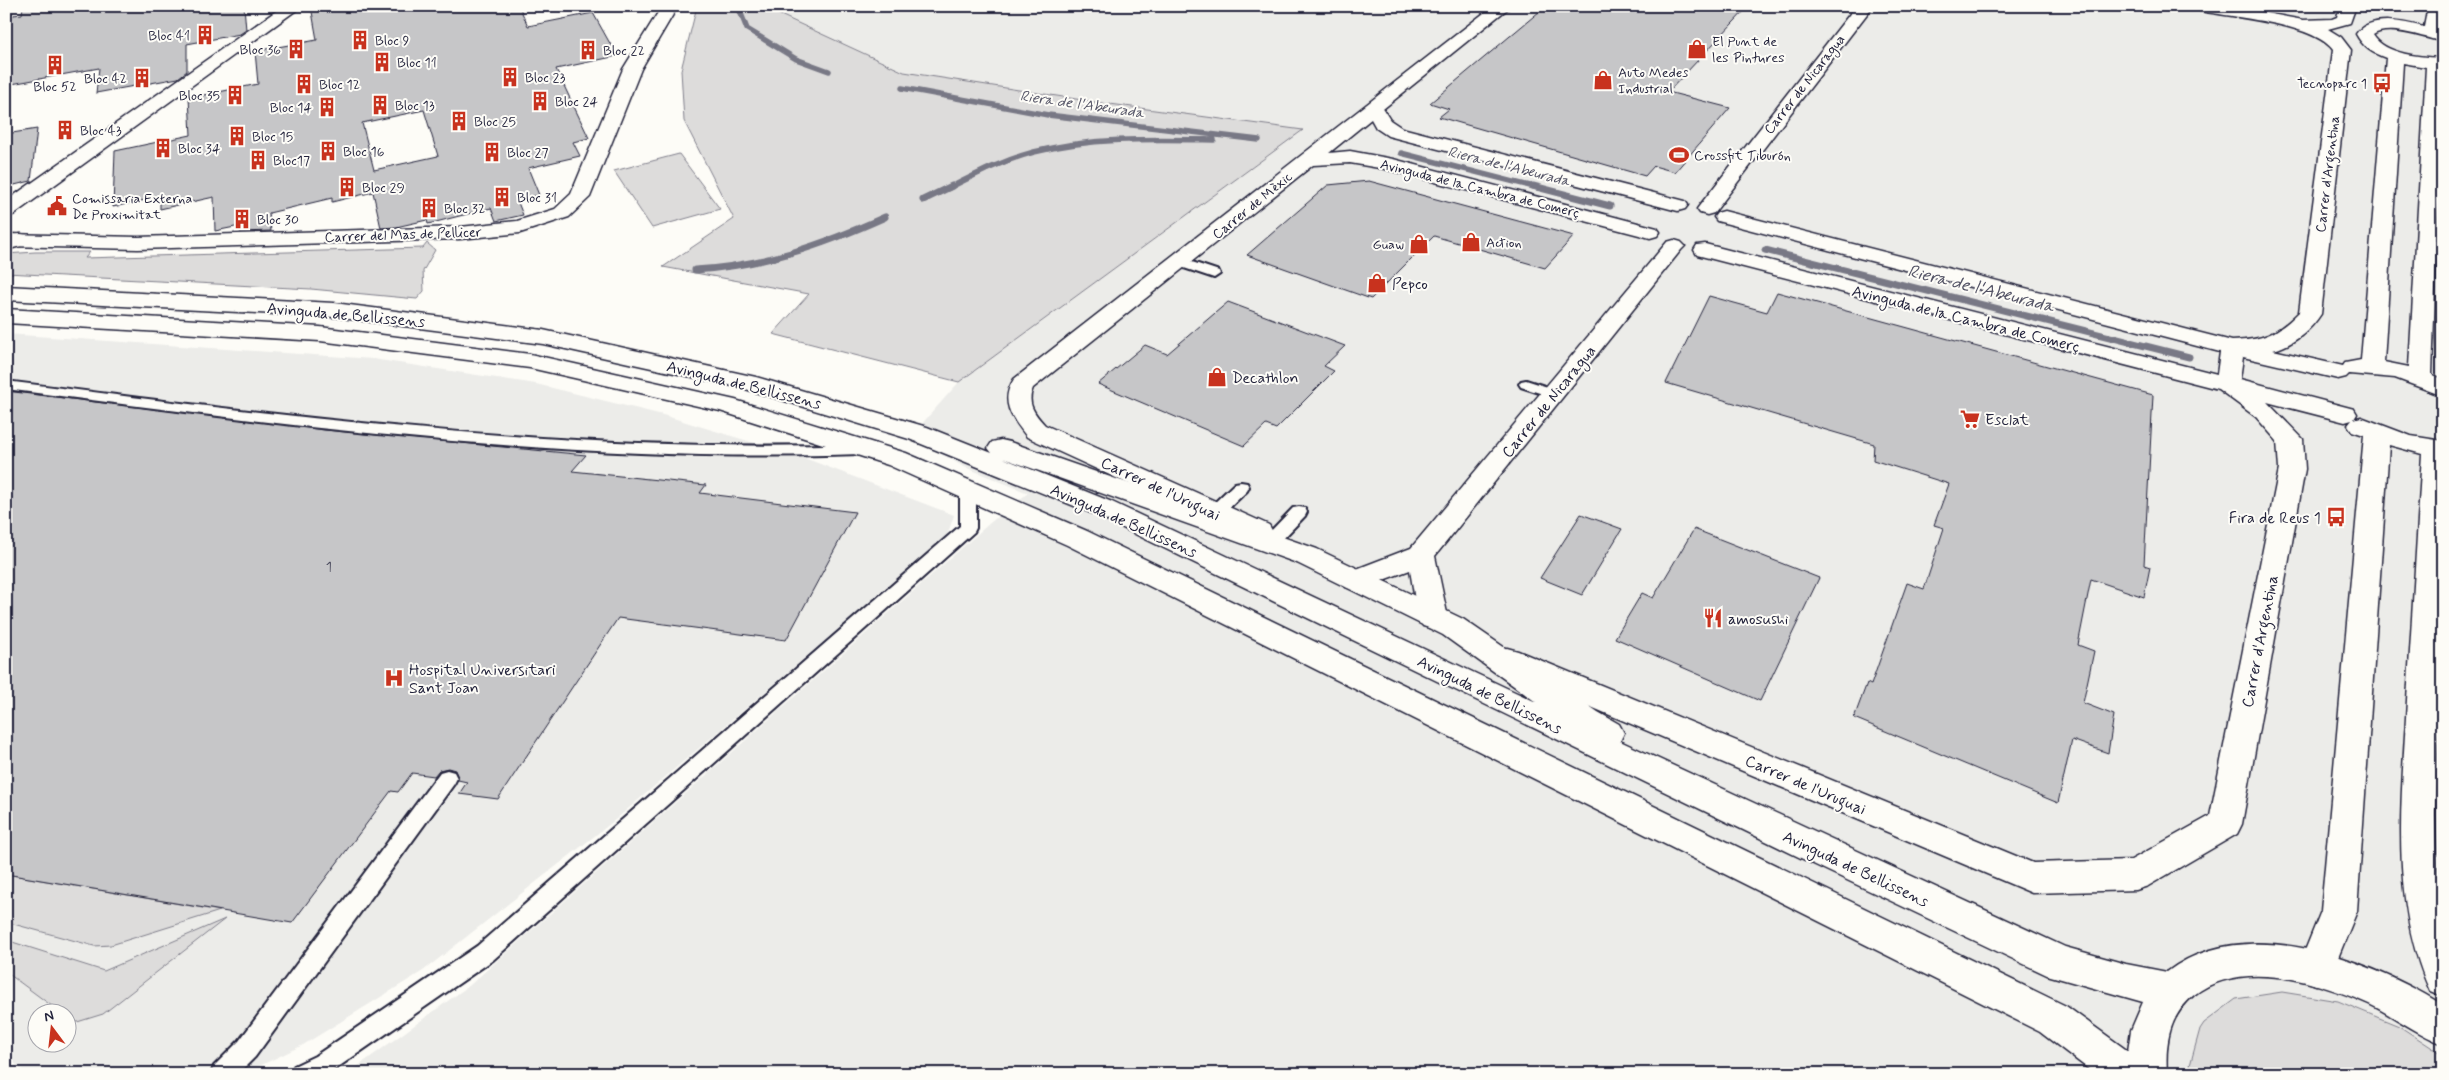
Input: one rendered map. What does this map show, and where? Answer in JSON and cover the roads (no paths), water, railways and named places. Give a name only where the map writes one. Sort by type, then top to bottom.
[{"type":"street","points":[[6,211],[294,6]]},
{"type":"street","name":"Carrer del Mas de Pellicer","points":[[11,241],[138,243],[460,233],[520,227],[562,213],[580,197],[632,69],[670,6]]},
{"type":"street","name":"Carrer de Mèxic","points":[[1020,412],[1017,394],[1023,384],[1503,6]]},
{"type":"street","name":"Carrer de Nicaragua","points":[[1716,213],[1864,6]]},
{"type":"street","points":[[2200,6],[2365,37],[2382,50],[2395,55],[2439,63],[2420,379]]},
{"type":"street","points":[[2312,26],[2344,20],[2348,6]]},
{"type":"street","points":[[2365,37],[2373,28],[2393,20],[2437,36],[2437,8]]},
{"type":"street","name":"Carrer d'Argentina","points":[[2232,348],[2264,347],[2289,335],[2310,314],[2342,50],[2339,44],[2312,26]]},
{"type":"street","points":[[2372,368],[2395,55]]},
{"type":"street","name":"Avinguda de la Cambra de Comerç","points":[[1373,108],[1383,124],[1395,132],[1678,205]]},
{"type":"street","name":"Avinguda de la Cambra de Comerç","points":[[1308,160],[1350,157],[1386,163],[1650,232],[1663,242],[1674,246],[1705,250],[2345,414]]},
{"type":"street","points":[[1650,232],[1646,224],[1647,216],[1654,210],[1678,205],[1716,213],[2232,348],[2338,372]]},
{"type":"street","points":[[1705,250],[1726,245],[1733,239],[1735,234],[1733,226],[1716,213]]},
{"type":"street","name":"Carrer de Nicaragua","points":[[1356,580],[1421,555],[1674,246]]},
{"type":"street","name":"Avinguda de Bellissens","points":[[6,293],[343,311],[543,337],[747,382],[918,433],[1103,508],[1821,852],[2060,963],[2126,981],[2172,990]]},
{"type":"street","name":"Avinguda de Bellissens","points":[[6,316],[320,334],[530,361],[726,405],[897,459],[1077,538],[2053,1019],[2128,1074]]},
{"type":"street","points":[[2422,352],[2443,333]]},
{"type":"street","points":[[2227,385],[2232,348]]},
{"type":"street","points":[[2443,389],[2420,379],[2372,368],[2347,369],[2338,372],[2327,382],[2330,397],[2345,414],[2377,433],[2406,444],[2439,449],[2418,823],[2423,920],[2432,957],[2443,979]]},
{"type":"street","points":[[747,382],[971,437],[1307,556],[1452,627],[1587,721],[1821,852]]},
{"type":"street","name":"Carrer d'Argentina","points":[[2136,874],[2225,824],[2292,469],[2290,439],[2265,412],[2227,385]]},
{"type":"street","name":"Carrer de l'Uruguai","points":[[1020,412],[1036,430],[1307,556]]},
{"type":"street","points":[[2316,968],[2339,911],[2377,433]]},
{"type":"street","points":[[1421,555],[1433,618]]},
{"type":"street","name":"Carrer de l'Uruguai","points":[[1484,649],[2032,878],[2136,874]]},
{"type":"street","points":[[2148,1074],[2149,1033],[2154,1016],[2172,990],[2198,971],[2232,962],[2272,961],[2316,968],[2378,990],[2443,1026]]},
{"type":"lane","points":[[1180,262],[1214,274]]},
{"type":"lane","points":[[1526,384],[1554,394]]},
{"type":"lane","points":[[6,385],[452,437],[635,448],[812,451],[863,448]]},
{"type":"lane","points":[[1215,512],[1241,486]]},
{"type":"lane","points":[[302,1074],[323,1064],[492,947],[968,528],[968,489]]},
{"type":"lane","points":[[1273,539],[1299,512]]},
{"type":"lane","points":[[222,1074],[248,1048],[447,778]]},
{"type":"waterway","name":"Riera de l'Abeurada","points":[[738,6],[747,29],[796,59],[829,71]]},
{"type":"waterway","name":"Riera de l'Abeurada","points":[[902,88],[1048,115],[1259,140]]},
{"type":"waterway","points":[[949,188],[1012,159],[1056,147],[1123,140],[1214,140]]},
{"type":"waterway","name":"Riera de l'Abeurada","points":[[1401,153],[1538,188]]},
{"type":"waterway","points":[[923,200],[952,186]]},
{"type":"waterway","name":"Riera de l'Abeurada","points":[[1533,186],[1610,206]]},
{"type":"waterway","points":[[695,270],[720,268],[769,259],[839,237],[885,217]]},
{"type":"waterway","name":"Riera de l'Abeurada","points":[[1765,250],[2189,357]]},
{"type":"place","name":"Bloc 41","points":[[205,35]]},
{"type":"place","name":"Bloc 9","points":[[360,40]]},
{"type":"place","name":"Bloc 36","points":[[296,49]]},
{"type":"place","name":"El Punt de les Pintures","points":[[1697,49]]},
{"type":"place","name":"Bloc 22","points":[[588,50]]},
{"type":"place","name":"Bloc 11","points":[[382,62]]},
{"type":"place","name":"Bloc 52","points":[[55,65]]},
{"type":"place","name":"Bloc 23","points":[[510,77]]},
{"type":"place","name":"Bloc 42","points":[[142,78]]},
{"type":"place","name":"Auto Medes Industrial","points":[[1603,80]]},
{"type":"place","name":"Tecnoparc 1","points":[[2382,83]]},
{"type":"place","name":"Bloc 12","points":[[304,84]]},
{"type":"place","name":"Bloc 35","points":[[235,95]]},
{"type":"place","name":"Bloc 24","points":[[540,101]]},
{"type":"place","name":"Bloc 13","points":[[380,105]]},
{"type":"place","name":"Bloc 14","points":[[327,107]]},
{"type":"place","name":"Bloc 25","points":[[459,121]]},
{"type":"place","name":"Bloc 43","points":[[65,130]]},
{"type":"place","name":"Bloc 15","points":[[237,136]]},
{"type":"place","name":"Bloc 34","points":[[163,148]]},
{"type":"place","name":"Bloc 16","points":[[328,151]]},
{"type":"place","name":"Bloc 27","points":[[492,152]]},
{"type":"place","name":"Crossfit Tiburón","points":[[1679,155]]},
{"type":"place","name":"Bloc17","points":[[258,160]]},
{"type":"place","name":"Bloc 29","points":[[347,187]]},
{"type":"place","name":"Bloc 31","points":[[502,197]]},
{"type":"place","name":"Comissaria Externa De Proximitat","points":[[57,206]]},
{"type":"place","name":"Bloc 32","points":[[429,208]]},
{"type":"place","name":"Bloc 30","points":[[242,219]]},
{"type":"place","name":"Action","points":[[1471,242]]},
{"type":"place","name":"Guaw","points":[[1419,244]]},
{"type":"place","name":"Pepco","points":[[1377,283]]},
{"type":"place","name":"Decathlon","points":[[1217,377]]},
{"type":"place","name":"Esclat","points":[[1970,419]]},
{"type":"place","name":"Fira de Reus 1","points":[[2336,517]]},
{"type":"place","name":"amosushi","points":[[1713,618]]},
{"type":"place","name":"Hospital Universitari Sant Joan","points":[[394,678]]}]
